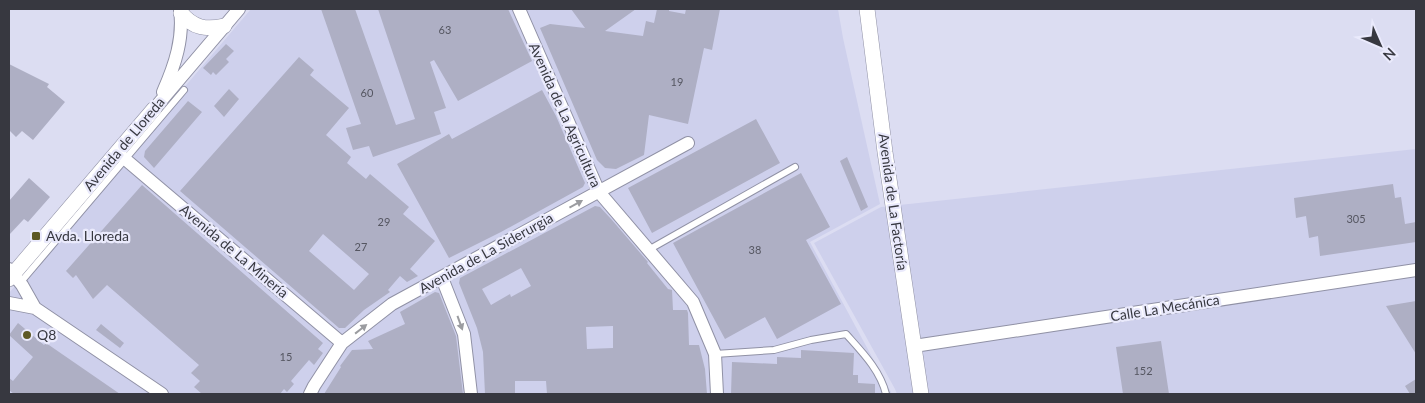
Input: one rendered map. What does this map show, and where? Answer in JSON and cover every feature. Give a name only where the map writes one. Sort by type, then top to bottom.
[{"type":"street","name":"Avenida de Lloreda","points":[[13,276],[239,9]]},
{"type":"street","name":"Avenida de La Agricultura","points":[[519,9],[599,192],[650,249],[693,302],[715,354],[717,394]]},
{"type":"street","name":"Avenida de La Factoría","points":[[867,9],[885,152],[921,394]]},
{"type":"street","points":[[181,11],[188,22],[201,28],[224,26]]},
{"type":"street","points":[[154,109],[177,55],[181,11]]},
{"type":"street","name":"Avenida de La Siderurgia","points":[[310,394],[342,343],[392,304],[688,143]]},
{"type":"street","name":"Avenida de La Minería","points":[[125,159],[342,343]]},
{"type":"street","name":"Calle La Mecánica","points":[[914,346],[1416,270]]},
{"type":"street","points":[[13,276],[35,308],[162,394]]},
{"type":"street","points":[[442,278],[464,334],[471,394]]},
{"type":"street","points":[[9,303],[35,308]]},
{"type":"lane","name":"Avenida de Lloreda","points":[[13,276],[125,159],[184,90]]},
{"type":"lane","points":[[650,249],[795,167]]},
{"type":"lane","points":[[715,354],[774,350],[811,340],[846,334],[867,357],[884,384],[886,394]]},
{"type":"shaded area","points":[[251,9],[838,9],[880,204],[810,242],[892,394],[9,394],[9,293]]},
{"type":"shaded area","points":[[1416,149],[1416,394],[897,394],[814,243],[881,207]]},
{"type":"building","points":[[321,9],[355,9],[396,125],[415,119],[378,9],[508,9],[532,61],[458,101],[434,60],[430,62],[446,108],[434,112],[441,134],[373,157],[369,146],[353,150],[346,128],[361,124]]},
{"type":"building","points":[[571,9],[636,9],[605,31],[643,36],[646,21],[654,23],[657,9],[669,9],[669,11],[685,14],[686,9],[720,9],[712,50],[704,48],[688,124],[649,115],[644,155],[616,169],[605,168],[597,160],[540,28],[550,24],[585,28]]},
{"type":"building","points":[[226,44],[234,51],[226,59],[229,62],[216,75],[213,72],[211,75],[203,68]]},
{"type":"building","points":[[299,57],[314,70],[310,75],[349,108],[326,135],[351,157],[347,163],[366,179],[370,174],[409,207],[403,214],[435,241],[410,269],[418,276],[407,282],[400,276],[388,290],[390,292],[364,310],[345,328],[339,328],[180,191]],"holes":[[[323,234],[369,274],[354,290],[309,251]]]},
{"type":"building","points":[[9,64],[49,84],[47,87],[65,102],[33,140],[22,131],[16,137],[9,130]]},
{"type":"building","points":[[229,89],[239,99],[224,117],[214,106]]},
{"type":"building","points":[[542,90],[556,116],[585,183],[583,187],[449,258],[397,164],[449,134],[452,139]]},
{"type":"building","points":[[188,101],[202,112],[154,168],[144,157],[145,151]]},
{"type":"building","points":[[756,119],[780,163],[652,233],[628,188]]},
{"type":"building","points":[[847,157],[868,207],[861,211],[840,161]]},
{"type":"building","points":[[801,173],[830,227],[806,240],[841,304],[777,339],[765,317],[725,339],[673,243]]},
{"type":"building","points":[[29,178],[50,197],[28,222],[24,219],[9,235],[9,201]]},
{"type":"building","points":[[1393,184],[1395,198],[1401,197],[1405,224],[1416,222],[1416,242],[1320,256],[1318,236],[1309,238],[1306,216],[1296,218],[1294,198]]},
{"type":"building","points":[[142,185],[323,343],[318,349],[323,353],[314,365],[309,360],[291,381],[294,384],[287,392],[284,389],[280,394],[202,394],[194,387],[200,381],[191,373],[199,365],[107,285],[93,299],[76,275],[73,278],[66,271]]},
{"type":"building","points":[[595,206],[600,207],[648,262],[668,289],[672,290],[673,310],[687,310],[689,345],[699,345],[705,369],[707,394],[547,394],[546,381],[515,381],[515,394],[485,394],[483,352],[477,328],[459,283],[460,278]],"holes":[[[521,268],[531,286],[511,297],[510,294],[491,305],[482,289]],[[613,326],[613,348],[587,349],[586,327]]]},
{"type":"building","points":[[435,292],[439,293],[456,336],[463,394],[324,394],[340,366],[352,350],[373,349],[368,341],[405,324],[400,312]]},
{"type":"building","points":[[1416,301],[1416,354],[1386,306]]},
{"type":"building","points":[[18,323],[44,345],[46,343],[120,394],[14,394],[9,390],[9,378],[13,381],[33,357],[9,335]]},
{"type":"building","points":[[101,324],[124,343],[120,348],[96,330]]},
{"type":"building","points":[[1161,341],[1169,394],[1123,394],[1116,347]]},
{"type":"building","points":[[801,350],[854,353],[853,375],[858,375],[858,383],[875,384],[875,394],[731,394],[732,362],[777,364],[777,357],[801,358]]},
{"type":"building","points":[[1416,379],[1416,394],[1410,394],[1405,386]]},
{"type":"place","name":"Avda. Lloreda","points":[[36,236]]},
{"type":"place","name":"Q8","points":[[27,335]]}]
